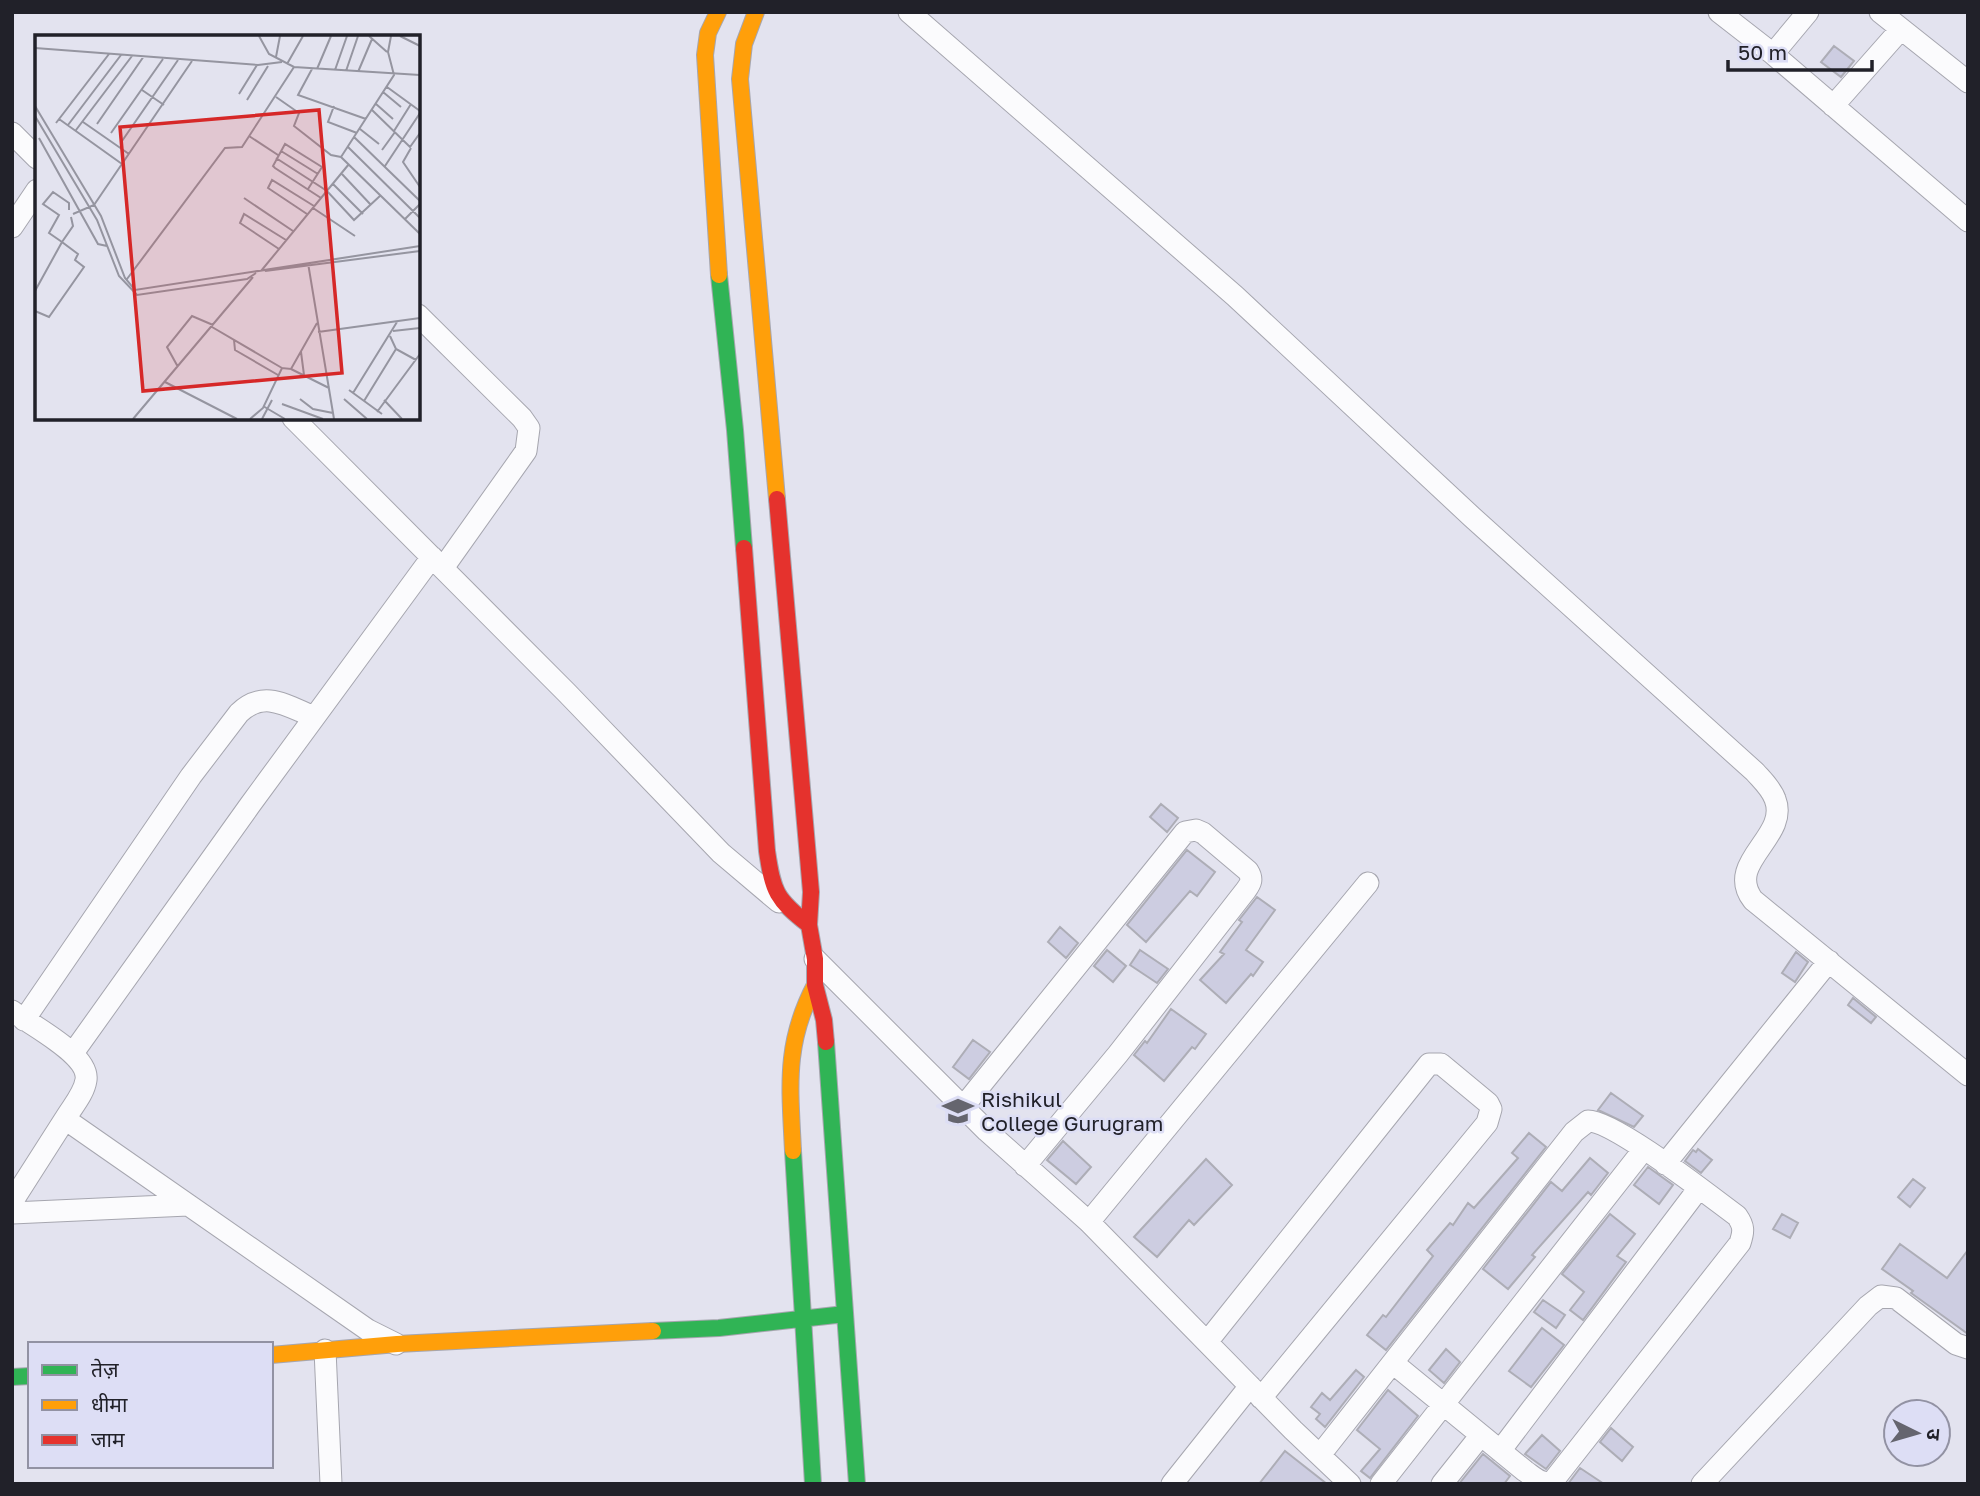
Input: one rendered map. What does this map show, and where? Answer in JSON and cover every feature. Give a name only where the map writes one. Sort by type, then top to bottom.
[{"type":"street","points":[[718,12],[708,33],[705,55],[720,293],[737,457],[767,851],[772,886],[781,903]]},
{"type":"street","points":[[756,12],[743,45],[740,79],[811,892],[809,925],[816,958],[815,985],[824,1020],[828,1055],[857,1484]]},
{"type":"street","points":[[909,12],[1235,296],[1472,517],[1755,772],[1776,800],[1776,814],[1771,830],[1748,867],[1744,877],[1745,889],[1753,900],[1968,1075]]},
{"type":"street","points":[[1719,12],[1773,54],[1968,220]]},
{"type":"street","points":[[1773,54],[1808,12]]},
{"type":"street","points":[[1880,12],[1968,82]]},
{"type":"street","points":[[1833,106],[1901,29]]},
{"type":"street","points":[[12,133],[35,156]]},
{"type":"street","points":[[12,227],[35,193]]},
{"type":"street","points":[[73,1053],[314,717],[526,451],[529,428],[522,418],[420,317]]},
{"type":"street","points":[[295,420],[568,693],[722,853],[809,925]]},
{"type":"street","points":[[12,1202],[83,1090],[87,1071],[73,1053],[18,1016],[191,776],[247,704],[274,700],[314,717]]},
{"type":"street","points":[[963,1107],[1185,832],[1196,830],[1203,833],[1248,872],[1252,877],[1246,890],[1118,1054],[1025,1166]]},
{"type":"street","points":[[1089,1222],[1368,883]]},
{"type":"street","points":[[816,958],[963,1107],[1089,1222],[1350,1484]]},
{"type":"street","points":[[1665,1164],[1829,961]]},
{"type":"street","points":[[813,1484],[789,1074],[794,1031],[800,1012],[815,985]]},
{"type":"street","points":[[1172,1484],[1256,1392],[1487,1123],[1492,1109],[1488,1103],[1441,1064],[1425,1067],[1207,1342]]},
{"type":"street","points":[[65,1119],[368,1331],[397,1344]]},
{"type":"street","points":[[1320,1455],[1581,1126],[1588,1121],[1602,1123],[1644,1149],[1737,1216],[1742,1223],[1744,1232],[1740,1242],[1553,1481],[1545,1484],[1519,1477],[1500,1451],[1393,1363]]},
{"type":"street","points":[[1381,1484],[1644,1149]]},
{"type":"street","points":[[1500,1451],[1699,1188]]},
{"type":"street","points":[[12,1213],[188,1205]]},
{"type":"street","points":[[1702,1484],[1868,1306],[1881,1297],[1895,1298],[1956,1344],[1968,1348]]},
{"type":"street","points":[[273,1355],[397,1344],[719,1328],[845,1314]]},
{"type":"street","points":[[325,1350],[331,1484]]},
{"type":"street","points":[[1442,1484],[1481,1435]]},
{"type":"building","points":[[1834,46],[1854,61],[1841,77],[1821,62]]},
{"type":"building","points":[[1161,804],[1178,818],[1167,832],[1150,817]]},
{"type":"building","points":[[1187,850],[1215,872],[1197,896],[1190,891],[1146,942],[1127,925]]},
{"type":"building","points":[[1257,897],[1275,910],[1246,950],[1263,962],[1226,1003],[1200,980],[1224,954],[1220,952]]},
{"type":"building","points":[[1060,927],[1078,943],[1066,958],[1048,942]]},
{"type":"building","points":[[1107,950],[1126,966],[1113,982],[1094,966]]},
{"type":"building","points":[[1140,950],[1168,969],[1157,983],[1130,965]]},
{"type":"building","points":[[1796,952],[1808,962],[1795,982],[1782,973]]},
{"type":"building","points":[[1853,998],[1876,1017],[1871,1023],[1848,1005]]},
{"type":"building","points":[[1171,1009],[1206,1034],[1164,1081],[1134,1055],[1145,1041],[1147,1043]]},
{"type":"building","points":[[973,1040],[990,1052],[969,1079],[953,1067]]},
{"type":"building","points":[[1611,1093],[1643,1116],[1634,1127],[1598,1110]]},
{"type":"building","points":[[1529,1133],[1546,1147],[1386,1350],[1367,1335],[1383,1315],[1386,1317],[1433,1256],[1427,1250],[1450,1223],[1453,1225],[1468,1203],[1474,1208],[1518,1158],[1512,1153]]},
{"type":"building","points":[[1063,1141],[1091,1167],[1076,1184],[1047,1160]]},
{"type":"building","points":[[1698,1149],[1712,1160],[1701,1173],[1685,1161],[1693,1150],[1696,1152]]},
{"type":"building","points":[[1590,1158],[1608,1173],[1591,1195],[1588,1192],[1532,1255],[1535,1257],[1508,1289],[1483,1269],[1551,1182],[1562,1191]]},
{"type":"building","points":[[1206,1159],[1232,1185],[1194,1225],[1189,1220],[1157,1257],[1134,1237]]},
{"type":"building","points":[[1648,1167],[1673,1185],[1659,1204],[1634,1185]]},
{"type":"building","points":[[1913,1179],[1925,1188],[1910,1207],[1898,1197]]},
{"type":"building","points":[[1610,1214],[1635,1234],[1617,1256],[1626,1262],[1583,1320],[1570,1310],[1584,1292],[1562,1274]]},
{"type":"building","points":[[1782,1214],[1798,1223],[1790,1238],[1773,1229]]},
{"type":"building","points":[[1900,1244],[1947,1278],[1968,1250],[1968,1334],[1882,1269]]},
{"type":"building","points":[[1543,1300],[1565,1315],[1556,1328],[1534,1312]]},
{"type":"building","points":[[1542,1328],[1564,1345],[1531,1387],[1509,1371]]},
{"type":"building","points":[[1446,1349],[1460,1362],[1444,1383],[1429,1370]]},
{"type":"building","points":[[1356,1370],[1364,1377],[1325,1427],[1316,1419],[1320,1414],[1311,1407],[1322,1393],[1330,1400]]},
{"type":"building","points":[[1388,1390],[1418,1416],[1370,1478],[1361,1471],[1380,1449],[1357,1430]]},
{"type":"building","points":[[1611,1428],[1633,1447],[1622,1461],[1600,1442]]},
{"type":"building","points":[[1542,1435],[1560,1451],[1546,1469],[1525,1454]]},
{"type":"building","points":[[1285,1451],[1327,1484],[1259,1484]]},
{"type":"building","points":[[1483,1454],[1510,1476],[1504,1484],[1459,1484]]},
{"type":"building","points":[[1580,1468],[1604,1484],[1568,1484]]},
{"type":"traffic: fast","points":[[719,275],[744,548]]},
{"type":"traffic: fast","points":[[826,1042],[857,1484]]},
{"type":"traffic: fast","points":[[793,1151],[813,1484]]},
{"type":"traffic: fast","points":[[653,1331],[719,1328],[845,1314]]},
{"type":"traffic: fast","points":[[12,1377],[28,1376]]},
{"type":"traffic: slow","points":[[718,12],[708,33],[705,55],[719,275]]},
{"type":"traffic: slow","points":[[756,12],[744,44],[740,79],[777,499]]},
{"type":"traffic: slow","points":[[793,1151],[791,1066],[798,1027],[815,985]]},
{"type":"traffic: slow","points":[[273,1355],[397,1344],[653,1331]]},
{"type":"traffic: jam","points":[[777,499],[811,892],[809,925],[815,959],[815,985],[824,1020],[826,1042]]},
{"type":"traffic: jam","points":[[744,548],[769,865],[778,894],[789,908],[809,925]]},
{"type":"place","name":"Rishikul College Gurugram","points":[[958,1111]]}]
